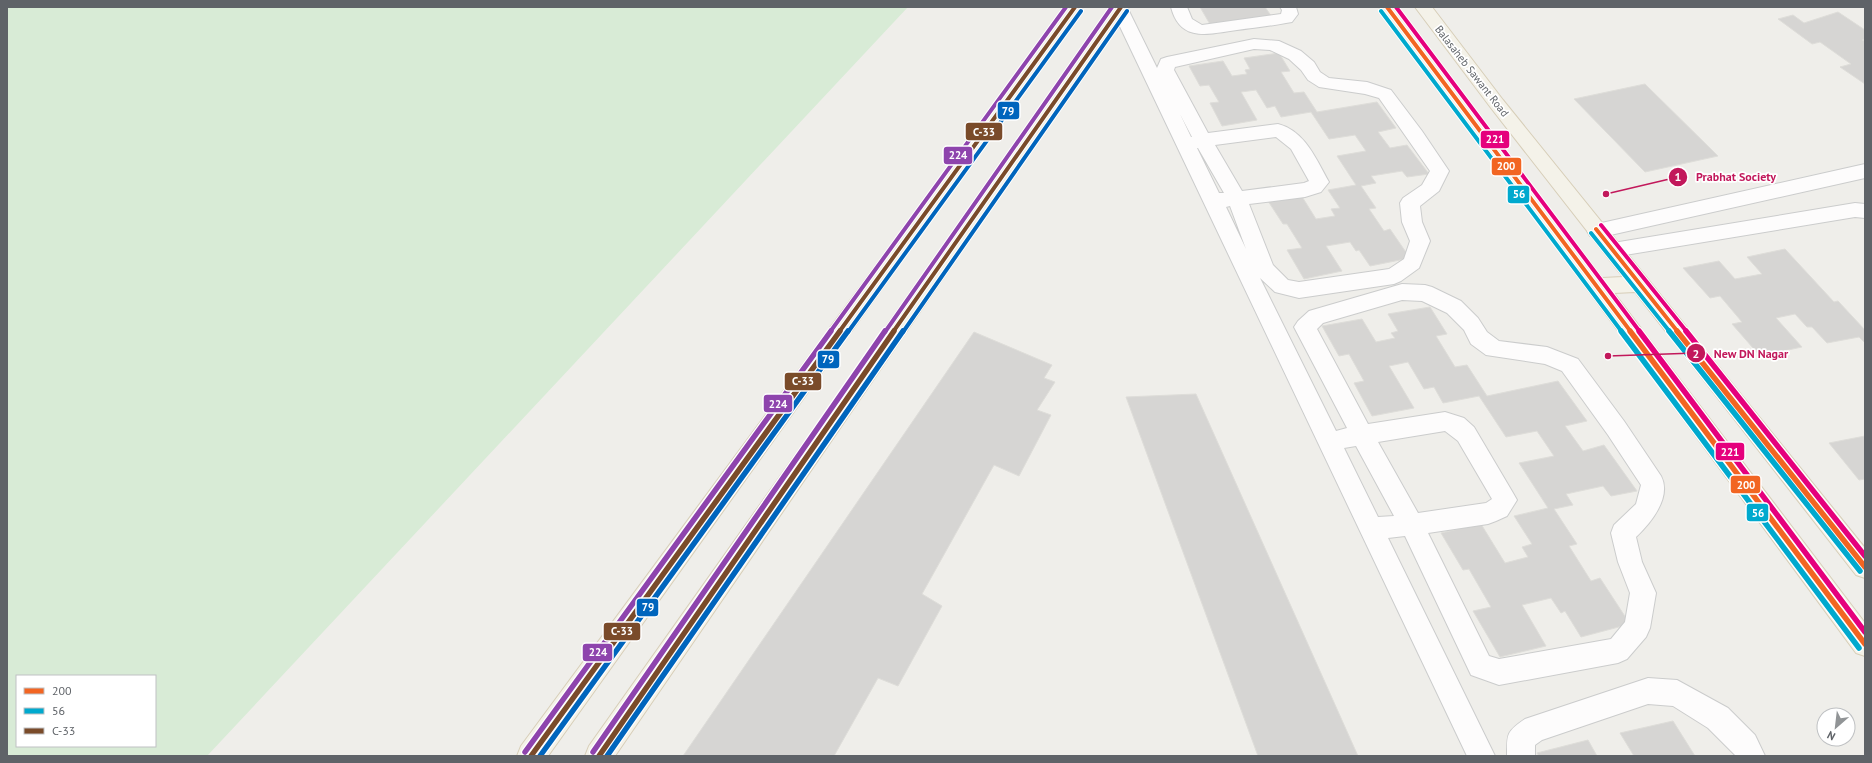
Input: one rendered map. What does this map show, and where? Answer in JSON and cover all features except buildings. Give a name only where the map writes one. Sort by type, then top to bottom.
[{"type":"main road","points":[[531,756],[1075,7]]},
{"type":"main road","points":[[1387,7],[1865,644]]},
{"type":"main road","name":"Balasaheb Sawant Road","points":[[1423,7],[1597,231],[1865,568]]},
{"type":"main road","points":[[599,756],[1119,8]]},
{"type":"main road","points":[[1596,286],[1640,284]]},
{"type":"street","points":[[1179,7],[1185,23],[1193,28],[1202,30],[1286,18],[1290,14],[1288,7]]},
{"type":"street","points":[[1119,8],[1194,142],[1237,199],[1264,269],[1282,286],[1299,290],[1394,276],[1412,263],[1420,240],[1412,222],[1410,203],[1426,193],[1436,182],[1440,171],[1385,94],[1367,88],[1325,83],[1314,76],[1308,66],[1295,55],[1272,45],[1254,44],[1167,63],[1165,70],[1194,142],[1212,201],[1481,756]]},
{"type":"street","points":[[1194,142],[1278,130],[1294,139],[1319,182],[1314,187],[1305,190],[1212,201]]},
{"type":"street","points":[[1597,231],[1865,171]]},
{"type":"street","points":[[1613,250],[1855,210],[1865,211]]},
{"type":"street","points":[[1402,292],[1425,293],[1454,307],[1471,324],[1479,338],[1494,349],[1546,356],[1570,365],[1616,428],[1653,483],[1651,500],[1641,517],[1623,533],[1630,562],[1643,593],[1637,628],[1618,650],[1500,672],[1480,666],[1412,525],[1305,327],[1316,317],[1402,292]]},
{"type":"street","points":[[1330,443],[1362,435],[1445,421],[1456,425],[1466,434],[1505,500],[1499,508],[1488,514],[1412,525],[1371,529]]},
{"type":"street","points":[[1521,756],[1521,738],[1535,730],[1648,691],[1677,693],[1718,718],[1745,745],[1751,756]]},
{"type":"green space","points":[[7,7],[908,7],[207,756],[7,756]]},
{"type":"transit line","name":"224","points":[[525,752],[1066,7]]},
{"type":"transit line","name":"C-33","points":[[531,756],[1075,7]]},
{"type":"transit line","name":"224","points":[[593,752],[698,599],[1112,7]]},
{"type":"transit line","name":"C-33","points":[[599,756],[704,603],[1121,7]]},
{"type":"transit line","name":"200","points":[[1387,7],[1865,644]]},
{"type":"transit line","name":"221","points":[[1396,7],[1865,632]]},
{"type":"transit line","name":"79","points":[[540,756],[1081,11]]},
{"type":"transit line","name":"79","points":[[607,756],[1127,11]]},
{"type":"transit line","name":"56","points":[[1381,11],[1859,648]]},
{"type":"transit line","name":"221","points":[[1601,225],[1865,556]]},
{"type":"transit line","name":"200","points":[[1596,229],[1865,567]]},
{"type":"transit line","name":"56","points":[[1591,233],[1860,571]]},
{"type":"place","name":"Prabhat Society","points":[[1606,194]]},
{"type":"place","name":"New DN Nagar","points":[[1608,356]]}]
